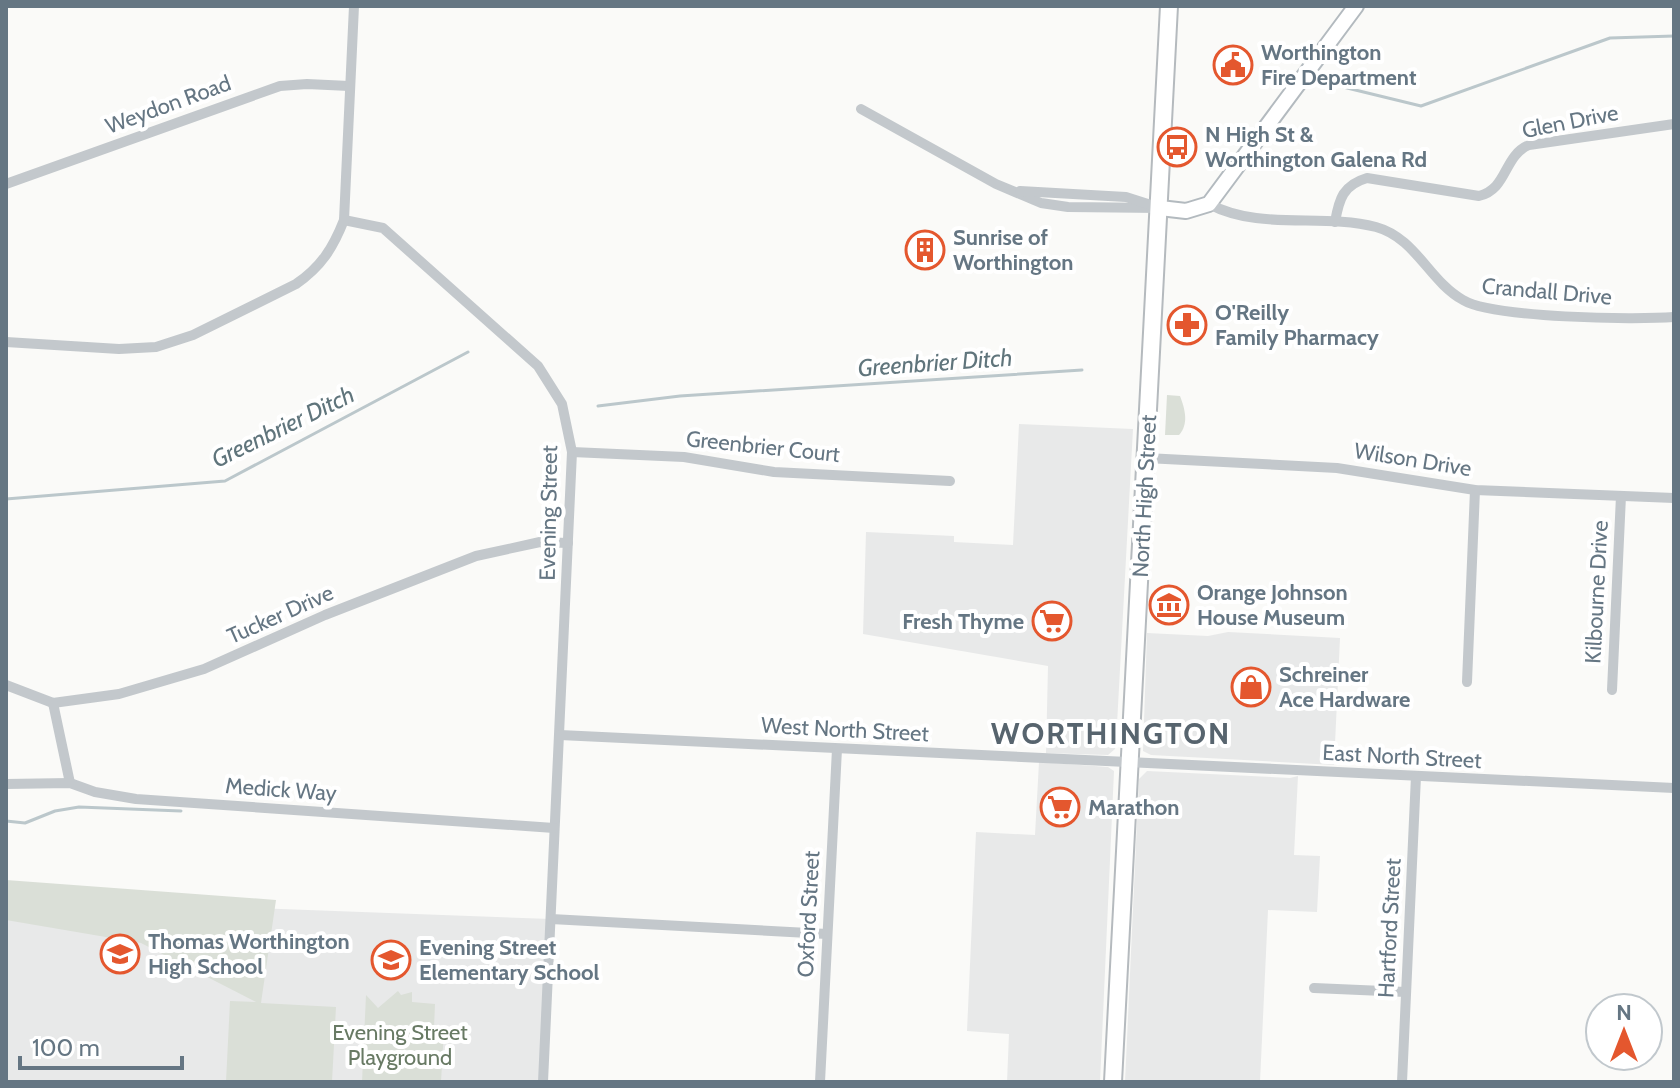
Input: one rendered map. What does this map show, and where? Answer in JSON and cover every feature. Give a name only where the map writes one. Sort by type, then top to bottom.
[{"type":"main road","name":"North High Street","points":[[1113,1082],[1169,6]]},
{"type":"street","points":[[6,342],[136,350],[177,343],[296,284],[312,273],[335,243],[344,220],[354,6]]},
{"type":"street","points":[[861,109],[996,184],[1041,203],[1068,207],[1186,211],[1209,204],[1356,6]]},
{"type":"street","name":"Weydon Road","points":[[6,184],[280,86],[349,86]]},
{"type":"street","name":"Glen Drive","points":[[1335,222],[1344,191],[1349,185],[1367,178],[1479,196],[1495,189],[1513,154],[1529,145],[1674,124]]},
{"type":"street","name":"Crandall Drive","points":[[1209,204],[1246,217],[1335,222],[1374,227],[1397,235],[1444,288],[1465,302],[1478,306],[1534,313],[1647,319],[1674,317]]},
{"type":"street","name":"Evening Street","points":[[344,220],[383,228],[538,366],[562,404],[572,452],[543,1082]]},
{"type":"street","name":"Greenbrier Court","points":[[572,452],[684,457],[774,472],[950,481]]},
{"type":"street","name":"Wilson Drive","points":[[1146,458],[1337,468],[1475,490],[1674,498]]},
{"type":"street","points":[[1467,682],[1475,490]]},
{"type":"street","name":"Kilbourne Drive","points":[[1612,690],[1621,496]]},
{"type":"street","name":"Tucker Drive","points":[[6,685],[53,703],[119,694],[204,669],[325,615],[476,556],[540,542],[568,543]]},
{"type":"street","points":[[53,703],[70,783]]},
{"type":"street","name":"West North Street","points":[[560,735],[1129,763]]},
{"type":"street","name":"Oxford Street","points":[[820,1082],[837,749]]},
{"type":"street","name":"East North Street","points":[[1129,763],[1674,788]]},
{"type":"street","name":"Hartford Street","points":[[1402,1082],[1416,776]]},
{"type":"street","name":"Medick Way","points":[[6,784],[70,783],[95,792],[136,799],[554,828]]},
{"type":"street","points":[[551,919],[827,934]]},
{"type":"street","points":[[1314,988],[1406,992]]},
{"type":"shaded area","points":[[1019,424],[1133,429],[1116,743],[1115,749],[1108,755],[1046,753],[1048,666],[863,634],[866,532],[954,536],[954,542],[1013,545]]},
{"type":"shaded area","points":[[1228,632],[1340,638],[1334,765],[1151,755],[1143,751],[1147,633],[1208,636]]},
{"type":"shaded area","points":[[1039,762],[1108,767],[1114,771],[1100,1082],[1007,1082],[1009,1034],[967,1031],[976,832],[1035,835]]},
{"type":"shaded area","points":[[1147,771],[1298,776],[1294,855],[1320,856],[1317,912],[1268,910],[1260,1082],[1125,1082],[1139,779]]},
{"type":"shaded area","points":[[6,899],[551,919],[542,1082],[6,1082]]},
{"type":"green space","points":[[1167,395],[1180,396],[1183,406],[1185,421],[1179,435],[1165,435]]},
{"type":"green space","points":[[6,880],[276,900],[261,1003],[336,1007],[332,1082],[226,1082],[230,1001],[256,1002],[141,943],[6,920]]},
{"type":"green space","name":"Evening Street Playground","points":[[398,991],[401,995],[412,992],[412,1002],[435,1004],[434,1028],[444,1029],[441,1082],[362,1082],[366,995],[378,1008]]},
{"type":"waterway","name":"Greenbrier Ditch","points":[[1343,87],[1421,106],[1610,38],[1674,36]]},
{"type":"waterway","name":"Greenbrier Ditch","points":[[6,499],[225,481],[468,352]]},
{"type":"waterway","name":"Greenbrier Ditch","points":[[598,406],[680,396],[1082,370]]},
{"type":"waterway","points":[[6,821],[25,823],[55,811],[79,807],[181,811]]},
{"type":"place","name":"Worthington Fire Department","points":[[1233,65]]},
{"type":"place","name":"N High St & Worthington Galena Rd","points":[[1177,147]]},
{"type":"place","name":"Sunrise of Worthington","points":[[925,250]]},
{"type":"place","name":"O'Reilly Family Pharmacy","points":[[1187,325]]},
{"type":"place","name":"Orange Johnson House Museum","points":[[1169,605]]},
{"type":"place","name":"Fresh Thyme","points":[[1052,621]]},
{"type":"place","name":"Schreiner Ace Hardware","points":[[1251,687]]},
{"type":"place","name":"Marathon","points":[[1060,807]]},
{"type":"place","name":"Thomas Worthington High School","points":[[120,954]]},
{"type":"place","name":"Evening Street Elementary School","points":[[391,960]]},
{"type":"district","name":"WORTHINGTON","points":[[1111,734]]}]
